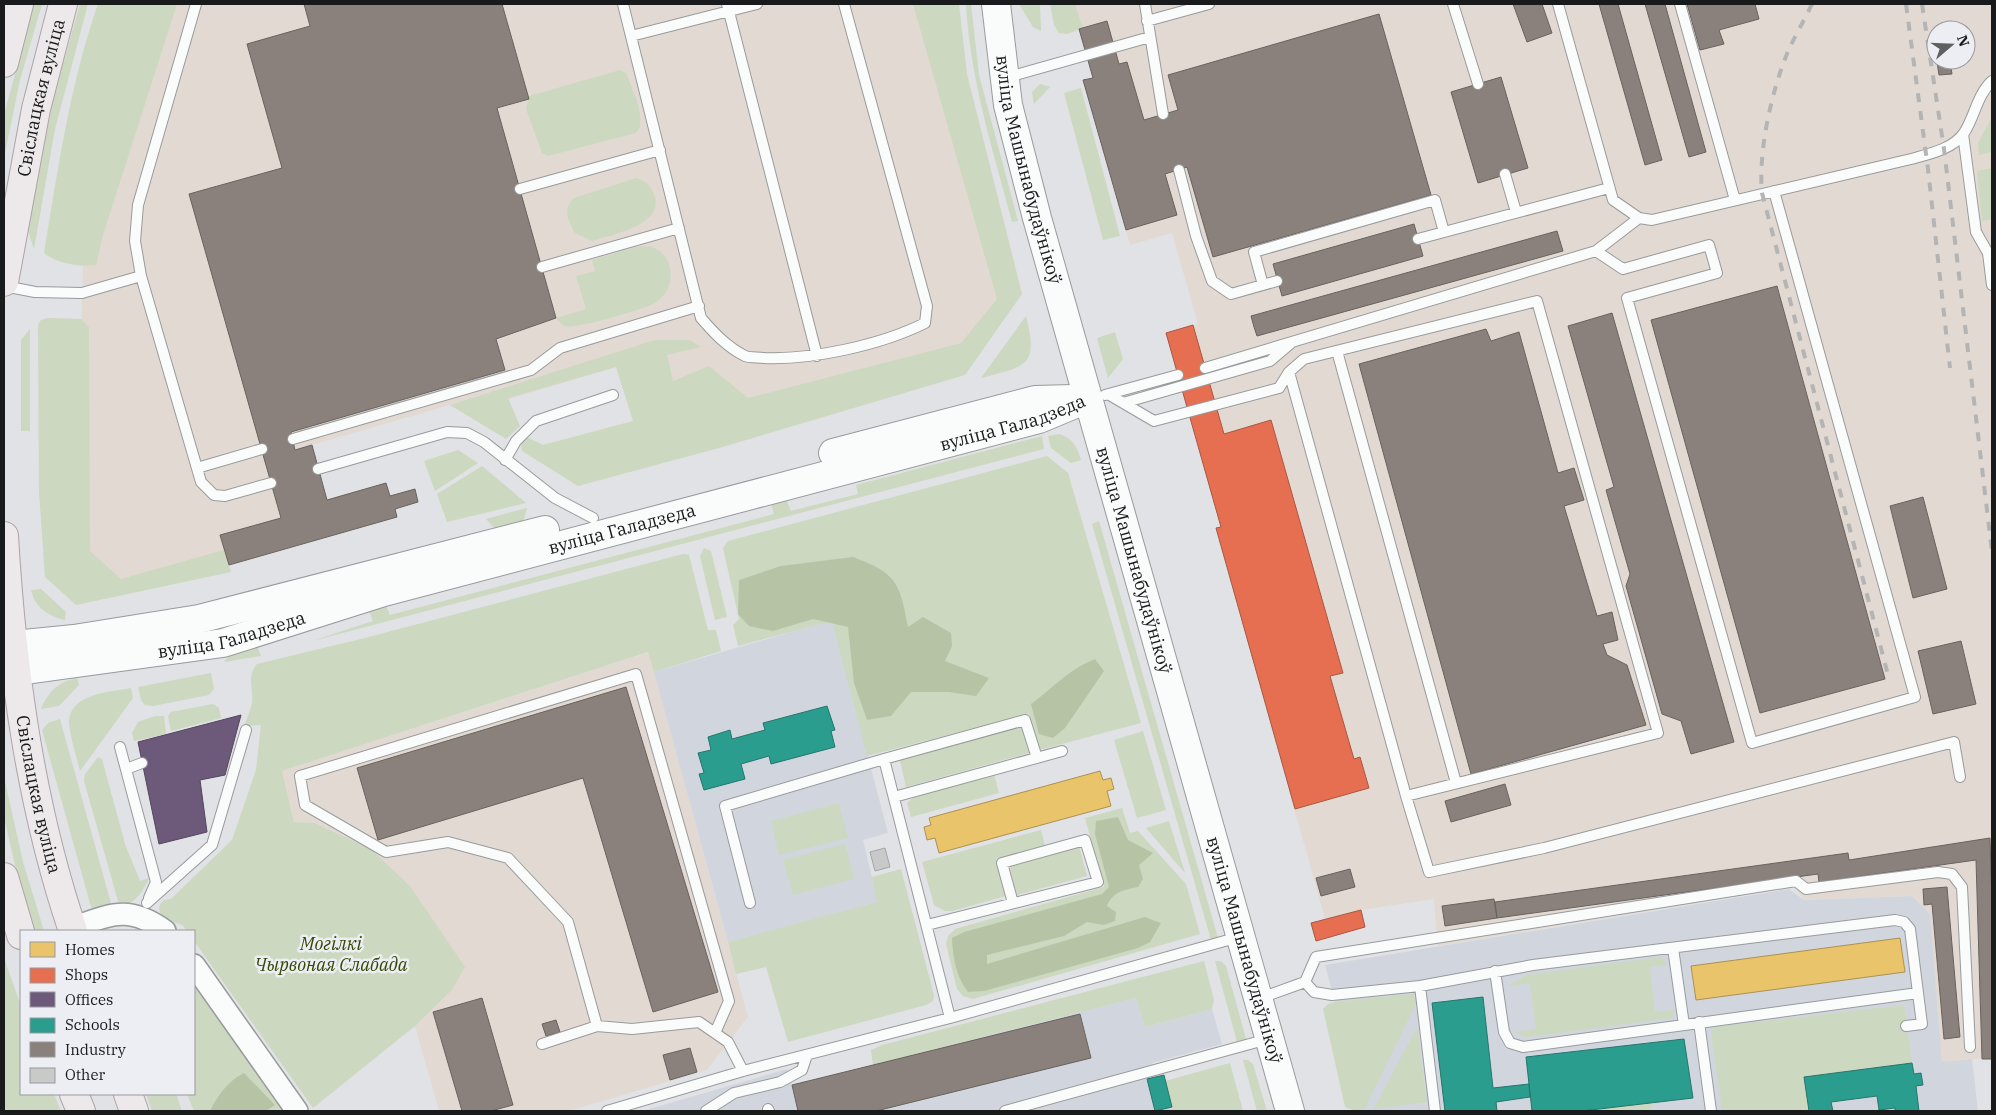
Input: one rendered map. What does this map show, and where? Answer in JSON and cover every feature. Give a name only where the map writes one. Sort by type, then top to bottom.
[{"type":"main road","points":[[4,63],[19,4]]},
{"type":"main road","name":"Свіслацкая вуліца","points":[[4,282],[36,109],[63,4]]},
{"type":"main road","name":"вуліца Машынабудаўнікоў","points":[[996,4],[1008,105],[1037,218],[1097,397],[1239,938],[1290,1111]]},
{"type":"main road","name":"вуліца Галадзеда","points":[[9,646],[74,639],[199,619],[593,518],[1035,400],[1097,397]]},
{"type":"main road","name":"вуліца Галадзеда","points":[[10,673],[223,643],[384,592],[1039,419],[1097,397]]},
{"type":"main road","name":"Свіслацкая вуліца","points":[[4,536],[10,673],[32,779],[72,929]]},
{"type":"main road","points":[[4,877],[20,932]]},
{"type":"main road","points":[[74,1095],[81,1111]]},
{"type":"main road","points":[[128,1095],[134,1111]]},
{"type":"street","points":[[72,929],[118,913],[143,910],[163,930]]},
{"type":"street","points":[[195,966],[297,1111]]},
{"type":"lane","points":[[196,4],[138,205],[135,241],[141,276],[201,482],[214,495],[226,496],[271,482]]},
{"type":"lane","points":[[624,4],[701,318],[718,338],[746,357],[778,358],[818,356],[906,332],[924,323],[927,306],[844,4]]},
{"type":"lane","points":[[632,36],[728,7],[757,4]]},
{"type":"lane","points":[[1145,4],[1163,114]]},
{"type":"lane","points":[[1147,21],[1209,4]]},
{"type":"lane","points":[[1454,4],[1478,84]]},
{"type":"lane","points":[[1558,4],[1613,200],[1639,218],[1652,220],[1912,159],[1944,149],[1963,134],[1984,89],[1992,81]]},
{"type":"lane","points":[[1680,4],[1735,200]]},
{"type":"lane","points":[[728,7],[818,356]]},
{"type":"lane","points":[[1004,78],[1150,37]]},
{"type":"lane","points":[[1963,134],[1976,232],[1988,253],[1992,285]]},
{"type":"lane","points":[[520,189],[660,150]]},
{"type":"lane","points":[[1179,170],[1196,236],[1212,281],[1231,294],[1278,282]]},
{"type":"lane","points":[[1506,174],[1516,212]]},
{"type":"lane","points":[[1418,238],[1609,188]]},
{"type":"lane","points":[[1596,251],[1624,269],[1709,245],[1717,273],[1628,298],[1752,743],[1916,697],[1774,191]]},
{"type":"lane","points":[[1263,285],[1254,252],[1435,200],[1444,232]]},
{"type":"lane","points":[[1205,368],[1596,251],[1639,218]]},
{"type":"lane","points":[[542,267],[679,228]]},
{"type":"lane","points":[[4,286],[35,292],[82,293],[141,276]]},
{"type":"lane","points":[[1097,397],[1123,403],[1154,421],[1279,388],[1289,372],[1304,359],[1537,301],[1658,733],[1406,796]]},
{"type":"lane","points":[[292,439],[531,370],[560,348],[698,306]]},
{"type":"lane","points":[[1123,403],[1270,361],[1294,341]]},
{"type":"lane","points":[[1336,351],[1456,783]]},
{"type":"lane","points":[[1289,372],[1406,796],[1429,872],[1544,848],[1954,742],[1960,778]]},
{"type":"lane","points":[[1097,397],[1178,375]]},
{"type":"lane","points":[[505,460],[516,441],[536,420],[613,395]]},
{"type":"lane","points":[[318,469],[446,432],[467,433],[484,442],[555,498],[593,518]]},
{"type":"lane","points":[[197,468],[262,449]]},
{"type":"lane","points":[[597,1026],[568,922],[508,858],[448,842],[386,852],[305,805],[300,776],[636,674],[729,1001],[715,1033]]},
{"type":"lane","points":[[750,903],[725,806],[1025,720],[1037,758]]},
{"type":"lane","points":[[143,910],[212,845],[246,730]]},
{"type":"lane","points":[[120,747],[156,882],[143,910]]},
{"type":"lane","points":[[894,797],[1062,751]]},
{"type":"lane","points":[[884,759],[950,1018]]},
{"type":"lane","points":[[126,769],[142,763]]},
{"type":"lane","points":[[927,925],[1013,904],[1098,882],[1085,840],[1002,863],[1013,904]]},
{"type":"lane","points":[[1257,999],[1305,982],[1316,957],[1796,881],[1806,888],[1938,872],[1952,874],[1962,887],[1970,1047]]},
{"type":"lane","points":[[1305,982],[1314,992],[1332,995],[1420,986],[1494,971],[1895,920],[1904,922],[1910,929],[1922,1024],[1906,1026]]},
{"type":"lane","points":[[607,1111],[633,1108],[743,1072],[950,1018],[1239,938]]},
{"type":"lane","points":[[1673,948],[1684,1025]]},
{"type":"lane","points":[[1494,971],[1504,1032],[1510,1043],[1523,1047],[1918,993]]},
{"type":"lane","points":[[1420,986],[1435,1111]]},
{"type":"lane","points":[[542,1044],[597,1026],[632,1029],[699,1022],[728,1042],[743,1072]]},
{"type":"lane","points":[[1699,1022],[1712,1111]]},
{"type":"lane","points":[[1004,1111],[1269,1038]]},
{"type":"lane","points":[[706,1111],[734,1093],[780,1082],[802,1070],[806,1055]]},
{"type":"shaded area","points":[[160,4],[930,4],[1010,299],[968,360],[713,423],[616,367],[463,413],[450,405],[312,445],[327,499],[386,483],[390,496],[415,489],[418,502],[395,509],[397,517],[229,565],[116,585],[75,555],[83,267],[87,231]]},
{"type":"shaded area","points":[[1075,4],[1992,4],[1992,1057],[1942,1063],[1930,914],[1912,896],[1804,900],[1794,887],[1437,946],[1434,899],[1361,910],[1325,919],[1216,528],[1221,526],[1166,333],[1198,324],[1172,233],[1130,245],[1083,80],[1093,77],[1083,28]]},
{"type":"shaded area","points":[[832,620],[888,833],[863,840],[878,902],[728,942],[654,672]]},
{"type":"shaded area","points":[[649,652],[748,1017],[707,1070],[569,1111],[439,1111],[415,1026],[452,990],[410,886],[372,850],[315,823],[294,822],[282,771]]},
{"type":"shaded area","points":[[1789,889],[1804,900],[1912,896],[1930,914],[1942,1062],[1972,1059],[1978,1111],[1365,1111],[1325,965]]},
{"type":"shaded area","points":[[1136,998],[1145,1027],[1212,1009],[1222,1044],[1152,1063],[1156,1077],[1164,1075],[1173,1111],[642,1111],[787,1069],[792,1085]]},
{"type":"green space","points":[[34,4],[42,4],[20,80],[4,158],[4,115]]},
{"type":"green space","points":[[80,4],[88,4],[55,129],[34,249],[28,231],[31,209],[54,96]]},
{"type":"green space","points":[[98,4],[177,4],[103,235],[96,265],[83,266],[55,260],[44,253],[72,96]]},
{"type":"green space","points":[[913,4],[959,4],[967,74],[1022,294],[965,375],[719,448],[578,486],[522,451],[521,444],[527,437],[543,445],[633,421],[616,367],[508,398],[520,426],[506,439],[450,405],[655,340],[690,340],[701,347],[667,355],[673,381],[709,366],[748,398],[961,343],[997,299]]},
{"type":"green space","points":[[966,4],[971,4],[979,75],[1018,221],[1012,222],[983,114],[972,60]]},
{"type":"green space","points":[[1019,4],[1040,4],[1041,31],[1033,27]]},
{"type":"green space","points":[[1050,4],[1075,4],[1083,28],[1067,34],[1059,33],[1054,25]]},
{"type":"green space","points":[[620,70],[626,73],[636,98],[641,121],[636,133],[548,156],[542,153],[526,109],[529,96]]},
{"type":"green space","points":[[1040,84],[1050,87],[1034,104],[1032,92]]},
{"type":"green space","points":[[1081,88],[1120,236],[1103,240],[1064,93]]},
{"type":"green space","points":[[1992,117],[1992,152],[1979,155],[1978,143]]},
{"type":"green space","points":[[1992,168],[1992,219],[1982,221],[1977,171]]},
{"type":"green space","points":[[636,178],[644,181],[650,187],[656,203],[653,213],[646,220],[624,231],[592,241],[575,233],[567,215],[570,202],[574,198]]},
{"type":"green space","points":[[636,247],[652,247],[660,251],[666,258],[671,274],[667,290],[662,298],[638,310],[581,325],[565,326],[556,318],[586,309],[576,276],[595,271],[592,260]]},
{"type":"green space","points":[[1026,316],[1031,346],[1025,362],[1018,367],[981,378]]},
{"type":"green space","points":[[47,318],[81,319],[89,327],[90,551],[121,579],[224,550],[231,572],[76,605],[45,577],[39,492],[38,325],[41,320]]},
{"type":"green space","points":[[30,329],[30,431],[21,431],[21,340]]},
{"type":"green space","points":[[1115,332],[1123,359],[1108,378],[1097,338]]},
{"type":"green space","points":[[1059,434],[1068,438],[1074,444],[1081,460],[1071,463],[1051,448],[1048,436]]},
{"type":"green space","points":[[1042,436],[1044,449],[312,641],[373,621],[368,608],[385,603],[390,615],[774,514],[771,503],[786,499],[791,511],[858,494],[856,485]]},
{"type":"green space","points":[[458,450],[478,463],[435,491],[424,461]]},
{"type":"green space","points":[[1047,456],[1068,473],[1141,723],[1039,750],[1029,714],[867,756],[832,621],[738,646],[733,625],[739,619],[723,548],[728,541]]},
{"type":"green space","points":[[482,466],[526,503],[447,522],[437,494]]},
{"type":"green space","points":[[527,508],[523,522],[498,532],[486,519]]},
{"type":"green space","points":[[1099,521],[1218,938],[1211,940],[1092,524]]},
{"type":"green space","points":[[704,548],[711,551],[727,617],[715,620],[700,556]]},
{"type":"green space","name":"Могілкі Чырвоная Слабада","points":[[683,554],[689,555],[708,630],[716,630],[721,651],[654,672],[648,652],[282,771],[294,822],[315,823],[372,850],[410,886],[465,967],[452,990],[415,1026],[313,1108],[195,942],[195,930],[186,930],[182,925],[162,918],[159,909],[160,904],[164,900],[171,899],[232,840],[256,770],[261,725],[244,726],[252,703],[251,678],[257,664],[365,638]]},
{"type":"green space","points":[[853,557],[879,568],[894,581],[902,599],[908,627],[923,617],[951,633],[952,646],[945,661],[989,678],[976,696],[949,692],[911,692],[891,716],[867,720],[854,683],[848,627],[813,619],[773,631],[749,626],[738,614],[739,580],[781,566]]},
{"type":"green space","points":[[41,589],[66,612],[65,620],[48,613],[39,606],[31,590]]},
{"type":"green space","points":[[255,641],[261,656],[224,662],[231,654]]},
{"type":"green space","points":[[1095,659],[1104,671],[1065,728],[1053,738],[1039,734],[1031,704],[1069,673]]},
{"type":"green space","points":[[211,673],[214,689],[209,695],[153,706],[145,705],[141,700],[138,687]]},
{"type":"green space","points":[[77,678],[79,685],[59,706],[41,709],[47,697],[55,688],[64,682]]},
{"type":"green space","points":[[131,688],[133,698],[80,771],[69,726],[71,712],[84,699],[103,693]]},
{"type":"green space","points":[[213,704],[219,708],[221,718],[171,731],[168,716],[171,712]]},
{"type":"green space","points":[[155,716],[164,716],[166,734],[134,741],[132,733],[138,722]]},
{"type":"green space","points":[[60,719],[112,907],[95,910],[91,907],[42,730],[48,723]]},
{"type":"green space","points":[[1025,725],[1032,752],[906,787],[900,760]]},
{"type":"green space","points":[[1143,731],[1166,810],[1137,818],[1114,740]]},
{"type":"green space","points":[[98,757],[102,759],[125,844],[140,881],[149,878],[137,898],[125,906],[118,901],[84,781],[85,774]]},
{"type":"green space","points":[[994,774],[999,793],[911,817],[907,803],[915,796]]},
{"type":"green space","points":[[4,777],[23,862],[44,930],[34,930],[15,865],[4,817]]},
{"type":"green space","points":[[839,803],[848,838],[779,855],[771,821]]},
{"type":"green space","points":[[1122,808],[1130,833],[1138,831],[1186,884],[1200,934],[973,999],[963,996],[957,989],[946,944],[948,936],[955,929],[1104,887],[1085,818]]},
{"type":"green space","points":[[1118,817],[1128,840],[1153,853],[1139,865],[1143,879],[1138,887],[1120,892],[1109,901],[1107,906],[1116,912],[1115,921],[1104,925],[1087,922],[1064,936],[987,955],[987,964],[1145,917],[1161,923],[1150,942],[1138,948],[984,991],[968,992],[956,967],[952,938],[964,932],[1102,894],[1109,887],[1095,834],[1096,821]]},
{"type":"green space","points":[[1169,821],[1185,873],[1146,828]]},
{"type":"green space","points":[[1041,830],[1045,846],[996,859],[1006,896],[952,911],[945,911],[934,905],[922,862]]},
{"type":"green space","points":[[845,844],[854,879],[793,895],[783,860]]},
{"type":"green space","points":[[1079,846],[1087,876],[1017,895],[1009,865]]},
{"type":"green space","points":[[901,869],[934,995],[933,1001],[926,1005],[788,1042],[766,967],[736,974],[728,942],[877,902],[872,877]]},
{"type":"green space","points":[[1661,957],[1667,965],[1650,967],[1655,1012],[1674,1010],[1673,1018],[1525,1037],[1514,1032],[1536,1029],[1530,983],[1508,986],[1526,975]]},
{"type":"green space","points":[[4,958],[20,1003],[20,1095],[54,1095],[61,1111],[4,1111]]},
{"type":"green space","points":[[1204,961],[1214,1000],[1212,1009],[1145,1027],[1136,998],[873,1065],[871,1050],[882,1045]]},
{"type":"green space","points":[[1215,961],[1221,961],[1226,966],[1246,1039],[1237,1042]]},
{"type":"green space","points":[[195,979],[287,1111],[194,1111],[187,1095],[195,1095]]},
{"type":"green space","points":[[1414,994],[1416,1004],[1364,1110],[1355,1111],[1345,1107],[1323,1009],[1328,1004],[1334,1002]]},
{"type":"green space","points":[[1904,1005],[1912,1063],[1804,1077],[1809,1111],[1722,1111],[1711,1032],[1714,1027]]},
{"type":"green space","points":[[1417,1027],[1427,1102],[1374,1109]]},
{"type":"green space","points":[[1243,1060],[1248,1060],[1253,1064],[1267,1111],[1257,1111]]},
{"type":"green space","points":[[1230,1063],[1243,1111],[1173,1111],[1165,1081]]},
{"type":"green space","points":[[244,1073],[275,1105],[266,1111],[210,1111],[224,1089]]},
{"type":"green space","points":[[146,1095],[176,1095],[182,1111],[152,1111]]},
{"type":"green space","points":[[1651,1103],[1651,1111],[1582,1111]]},
{"type":"building: Homes","points":[[1100,771],[1103,780],[1111,778],[1114,789],[1107,791],[1111,806],[939,853],[935,838],[927,840],[924,827],[931,825],[929,818]]},
{"type":"building: Homes","points":[[1900,938],[1905,972],[1696,1000],[1691,966]]},
{"type":"building: Shops","points":[[1193,325],[1224,434],[1271,420],[1343,673],[1330,676],[1354,759],[1360,757],[1369,788],[1295,809],[1216,528],[1221,527],[1166,333]]},
{"type":"building: Shops","points":[[1361,910],[1365,927],[1316,941],[1311,923]]},
{"type":"building: Offices","points":[[241,715],[225,775],[200,780],[207,832],[159,844],[138,742]]},
{"type":"building: Schools","points":[[827,706],[835,730],[831,731],[835,747],[771,764],[769,756],[741,764],[745,779],[704,790],[699,774],[704,773],[698,753],[711,750],[708,737],[730,730],[732,739],[765,730],[763,723]]},
{"type":"building: Schools","points":[[1483,997],[1493,1088],[1529,1084],[1530,1097],[1496,1102],[1497,1111],[1445,1111],[1432,1003]]},
{"type":"building: Schools","points":[[1684,1039],[1693,1098],[1582,1111],[1532,1111],[1526,1057]]},
{"type":"building: Schools","points":[[1912,1063],[1914,1074],[1921,1073],[1923,1085],[1916,1086],[1919,1111],[1895,1111],[1895,1108],[1879,1110],[1877,1096],[1831,1102],[1833,1111],[1809,1111],[1804,1077]]},
{"type":"building: Schools","points":[[1164,1075],[1172,1107],[1155,1111],[1147,1079]]},
{"type":"building: Industry","points":[[304,4],[502,4],[529,99],[497,108],[556,318],[496,339],[505,370],[291,432],[295,450],[312,445],[327,500],[386,483],[390,496],[415,489],[418,502],[395,509],[397,517],[229,565],[220,535],[281,518],[189,194],[282,168],[247,44],[310,26]]},
{"type":"building: Industry","points":[[1513,4],[1542,4],[1552,33],[1527,42]]},
{"type":"building: Industry","points":[[1599,4],[1618,4],[1662,160],[1645,165]]},
{"type":"building: Industry","points":[[1645,4],[1665,4],[1706,152],[1689,157]]},
{"type":"building: Industry","points":[[1687,4],[1755,4],[1759,19],[1719,30],[1724,44],[1700,50]]},
{"type":"building: Industry","points":[[1379,14],[1431,195],[1213,257],[1187,167],[1165,174],[1177,215],[1126,230],[1083,80],[1093,78],[1079,29],[1107,21],[1119,64],[1127,62],[1144,120],[1178,110],[1168,75]]},
{"type":"building: Industry","points":[[1938,70],[1951,70],[1952,74],[1939,75]]},
{"type":"building: Industry","points":[[1501,77],[1528,168],[1478,183],[1451,92]]},
{"type":"building: Industry","points":[[1414,224],[1423,256],[1282,296],[1273,264]]},
{"type":"building: Industry","points":[[1557,231],[1563,251],[1257,336],[1251,316]]},
{"type":"building: Industry","points":[[1777,286],[1885,679],[1760,713],[1651,320]]},
{"type":"building: Industry","points":[[1612,313],[1734,742],[1691,754],[1681,721],[1662,714],[1626,586],[1630,574],[1606,490],[1614,487],[1568,326]]},
{"type":"building: Industry","points":[[1486,329],[1491,341],[1519,332],[1558,473],[1574,468],[1584,500],[1564,506],[1597,616],[1612,612],[1618,640],[1603,644],[1607,655],[1627,665],[1646,725],[1471,774],[1359,364]]},
{"type":"building: Industry","points":[[1923,497],[1947,589],[1913,598],[1890,506]]},
{"type":"building: Industry","points":[[1961,641],[1976,704],[1933,714],[1918,651]]},
{"type":"building: Industry","points":[[626,687],[718,992],[653,1012],[583,778],[378,840],[357,768]]},
{"type":"building: Industry","points":[[1505,784],[1511,805],[1451,822],[1445,801]]},
{"type":"building: Industry","points":[[1990,838],[1992,1059],[1982,1059],[1976,860],[1819,882],[1818,874],[1497,918],[1495,902],[1848,853],[1849,860]]},
{"type":"building: Industry","points":[[1350,869],[1355,887],[1321,896],[1316,878]]},
{"type":"building: Industry","points":[[1947,887],[1960,1037],[1944,1039],[1932,904],[1924,905],[1923,889]]},
{"type":"building: Industry","points":[[1494,899],[1497,918],[1445,926],[1442,906]]},
{"type":"building: Industry","points":[[482,998],[513,1105],[491,1111],[462,1111],[433,1012]]},
{"type":"building: Industry","points":[[1080,1014],[1091,1058],[876,1111],[798,1111],[792,1085]]},
{"type":"building: Industry","points":[[556,1020],[560,1032],[546,1036],[542,1024]]},
{"type":"building: Industry","points":[[690,1048],[697,1072],[670,1080],[663,1055]]},
{"type":"building: Other","points":[[885,848],[890,867],[875,871],[870,852]]},
{"type":"railway","points":[[1812,4],[1789,49],[1777,82],[1764,139],[1761,176],[1762,193],[1888,675]]},
{"type":"railway","points":[[1906,4],[1928,169],[1950,368]]},
{"type":"railway","points":[[1922,4],[1944,149],[1992,552]]}]
